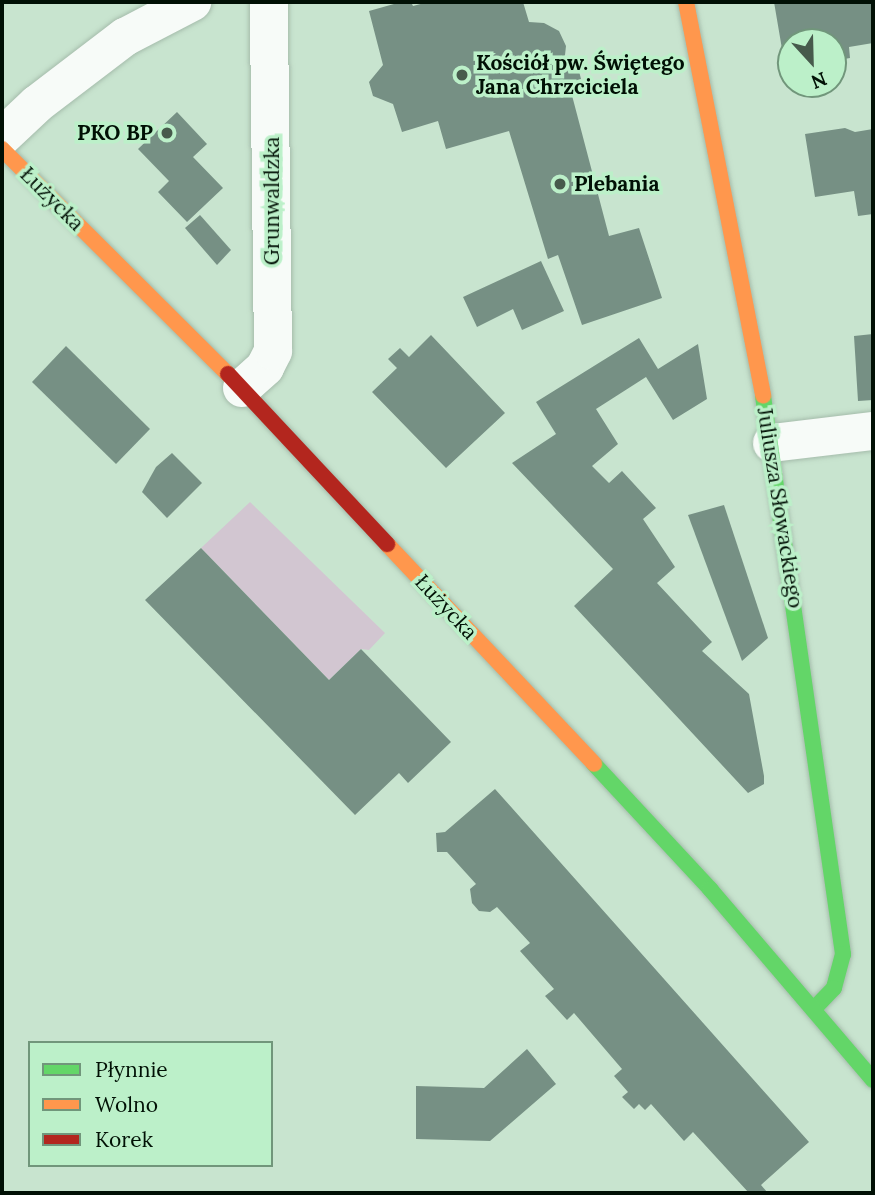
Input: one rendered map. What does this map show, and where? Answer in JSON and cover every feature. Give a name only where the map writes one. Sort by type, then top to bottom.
[{"type":"main road","name":"Juliusza Słowackiego","points":[[686,2],[772,443],[843,954],[834,988],[814,1009]]},
{"type":"main road","name":"Łużycka","points":[[2,149],[242,388],[710,889],[873,1080]]},
{"type":"street","points":[[2,137],[37,104],[125,37],[192,2]]},
{"type":"street","name":"Grunwaldzka","points":[[242,388],[265,367],[273,351],[270,2]]},
{"type":"street","points":[[772,443],[873,431]]},
{"type":"shaded area","points":[[250,502],[385,633],[369,650],[361,649],[329,680],[201,548]]},
{"type":"building","points":[[411,2],[413,6],[428,2],[523,2],[529,22],[544,23],[559,31],[566,46],[564,64],[576,59],[581,79],[569,84],[609,236],[639,228],[662,298],[582,325],[558,255],[548,259],[509,131],[446,149],[438,121],[402,132],[393,104],[373,96],[369,82],[383,65],[369,11]]},
{"type":"building","points":[[774,2],[873,2],[873,43],[849,47],[850,58],[847,59],[847,28],[778,28]]},
{"type":"building","points":[[177,112],[207,144],[193,157],[223,188],[187,222],[158,192],[169,181],[138,149]]},
{"type":"building","points":[[845,128],[855,132],[873,129],[873,214],[858,216],[854,191],[815,197],[805,134]]},
{"type":"building","points":[[200,215],[231,250],[217,265],[185,228]]},
{"type":"building","points":[[541,261],[564,311],[522,330],[513,309],[477,327],[463,297]]},
{"type":"building","points":[[873,334],[873,400],[858,401],[854,336]]},
{"type":"building","points":[[431,335],[505,413],[446,468],[372,392],[397,368],[388,359],[400,348],[409,357]]},
{"type":"building","points":[[639,338],[658,369],[698,344],[707,399],[673,420],[646,377],[596,409],[618,444],[592,466],[609,483],[622,471],[656,508],[643,519],[675,567],[657,583],[712,642],[702,651],[749,694],[764,784],[748,793],[574,606],[613,569],[512,463],[556,434],[536,402]]},
{"type":"building","points":[[66,346],[150,429],[116,464],[32,382]]},
{"type":"building","points":[[172,453],[202,483],[167,518],[142,492],[156,467]]},
{"type":"building","points":[[724,505],[768,638],[742,661],[688,515]]},
{"type":"building","points":[[201,548],[329,680],[361,649],[451,742],[408,783],[399,773],[355,815],[145,600]]},
{"type":"building","points":[[495,789],[809,1142],[761,1185],[768,1193],[749,1193],[693,1132],[684,1141],[651,1104],[645,1110],[639,1104],[634,1109],[622,1097],[628,1092],[614,1076],[622,1069],[574,1013],[567,1020],[545,996],[554,989],[520,951],[530,943],[497,907],[490,912],[479,911],[472,903],[470,889],[476,884],[447,852],[437,852],[436,833],[445,832]]},
{"type":"building","points":[[527,1049],[556,1084],[490,1141],[416,1139],[416,1086],[484,1088]]},
{"type":"traffic: fast","points":[[763,396],[843,954],[834,988],[814,1009]]},
{"type":"traffic: fast","points":[[594,764],[710,889],[873,1080]]},
{"type":"traffic: slow","points":[[686,2],[763,396]]},
{"type":"traffic: slow","points":[[2,149],[228,374]]},
{"type":"traffic: slow","points":[[387,544],[594,764]]},
{"type":"traffic: jam","points":[[228,374],[387,544]]},
{"type":"place","name":"Kościół pw. Świętego Jana Chrzciciela","points":[[462,75]]},
{"type":"place","name":"PKO BP","points":[[167,133]]},
{"type":"place","name":"Plebania","points":[[560,184]]}]
